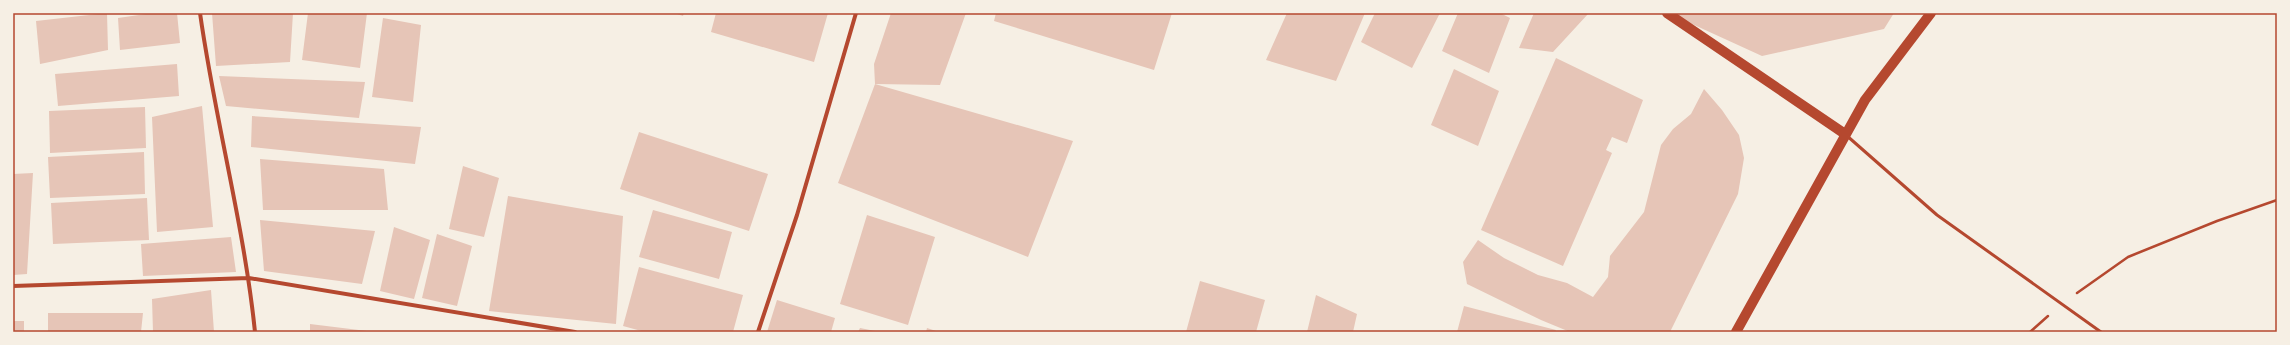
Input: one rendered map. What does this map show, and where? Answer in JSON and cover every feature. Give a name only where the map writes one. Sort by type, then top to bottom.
[{"type":"main road","points":[[1667,13],[1845,134]]},
{"type":"main road","points":[[1736,332],[1845,134],[1866,100],[1931,13]]},
{"type":"street","points":[[200,13],[209,77],[249,278],[255,332]]},
{"type":"street","points":[[758,332],[797,215],[856,13]]},
{"type":"street","points":[[13,286],[249,278],[575,332]]},
{"type":"lane","points":[[1845,134],[1937,215],[2101,332]]},
{"type":"path","points":[[2128,257],[2217,221],[2277,200]]},
{"type":"building","points":[[107,13],[108,50],[40,64],[36,21]]},
{"type":"building","points":[[153,13],[177,13],[180,43],[120,50],[118,18]]},
{"type":"building","points":[[212,13],[293,13],[290,62],[216,66]]},
{"type":"building","points":[[308,13],[367,13],[360,68],[302,60]]},
{"type":"building","points":[[674,13],[684,13],[683,16]]},
{"type":"building","points":[[716,13],[828,13],[814,62],[711,32]]},
{"type":"building","points":[[891,13],[966,13],[940,85],[875,84],[874,64]]},
{"type":"building","points":[[996,13],[1172,13],[1154,70],[994,21]]},
{"type":"building","points":[[1287,13],[1365,13],[1336,81],[1266,60]]},
{"type":"building","points":[[1375,13],[1440,13],[1412,68],[1361,42]]},
{"type":"building","points":[[1458,13],[1500,13],[1510,18],[1489,73],[1442,51]]},
{"type":"building","points":[[1534,13],[1588,14],[1553,52],[1519,48]]},
{"type":"building","points":[[1668,13],[1894,13],[1884,29],[1762,56]]},
{"type":"building","points":[[383,18],[421,25],[413,102],[372,97]]},
{"type":"building","points":[[1556,58],[1643,100],[1627,143],[1612,137],[1606,150],[1612,153],[1563,266],[1481,230]]},
{"type":"building","points":[[177,64],[179,96],[58,106],[55,74]]},
{"type":"building","points":[[1454,69],[1499,91],[1478,146],[1431,125]]},
{"type":"building","points":[[219,76],[365,82],[359,118],[226,106]]},
{"type":"building","points":[[875,84],[1073,141],[1028,257],[838,183]]},
{"type":"building","points":[[1704,89],[1722,110],[1739,135],[1744,158],[1738,194],[1670,332],[1570,332],[1541,320],[1467,284],[1463,262],[1478,240],[1504,258],[1538,275],[1567,283],[1593,297],[1608,277],[1610,256],[1644,212],[1661,145],[1673,129],[1691,114]]},
{"type":"building","points":[[202,106],[213,227],[157,232],[152,117]]},
{"type":"building","points":[[145,107],[146,148],[50,153],[49,111]]},
{"type":"building","points":[[252,116],[421,127],[415,164],[251,147]]},
{"type":"building","points":[[639,132],[768,174],[749,231],[620,189]]},
{"type":"building","points":[[144,152],[145,194],[50,198],[48,157]]},
{"type":"building","points":[[260,159],[384,169],[388,210],[263,210]]},
{"type":"building","points":[[463,166],[499,178],[484,237],[449,229]]},
{"type":"building","points":[[33,173],[27,274],[13,275],[13,174]]},
{"type":"building","points":[[508,196],[623,216],[616,324],[489,311]]},
{"type":"building","points":[[147,198],[149,240],[53,244],[51,203]]},
{"type":"building","points":[[653,210],[732,232],[719,279],[639,257]]},
{"type":"building","points":[[867,215],[935,237],[908,325],[840,304]]},
{"type":"building","points":[[260,220],[375,231],[362,284],[264,271]]},
{"type":"building","points":[[394,227],[430,240],[414,299],[380,291]]},
{"type":"building","points":[[437,234],[472,246],[457,306],[422,298]]},
{"type":"building","points":[[231,237],[236,272],[143,276],[141,244]]},
{"type":"building","points":[[639,267],[743,295],[733,332],[645,332],[623,326]]},
{"type":"building","points":[[1200,281],[1265,300],[1256,332],[1186,332]]},
{"type":"building","points":[[211,290],[214,332],[153,332],[152,299]]},
{"type":"building","points":[[1316,295],[1357,314],[1353,332],[1307,332]]},
{"type":"building","points":[[777,300],[835,318],[831,332],[767,332]]},
{"type":"building","points":[[1464,306],[1556,330],[1555,332],[1457,332]]},
{"type":"building","points":[[48,313],[143,313],[141,332],[48,332]]},
{"type":"building","points":[[13,321],[24,321],[24,332],[13,332]]},
{"type":"building","points":[[310,324],[367,331],[367,332],[310,332]]},
{"type":"building","points":[[860,328],[875,331],[875,332],[858,332]]},
{"type":"building","points":[[927,328],[939,332],[926,332]]}]
